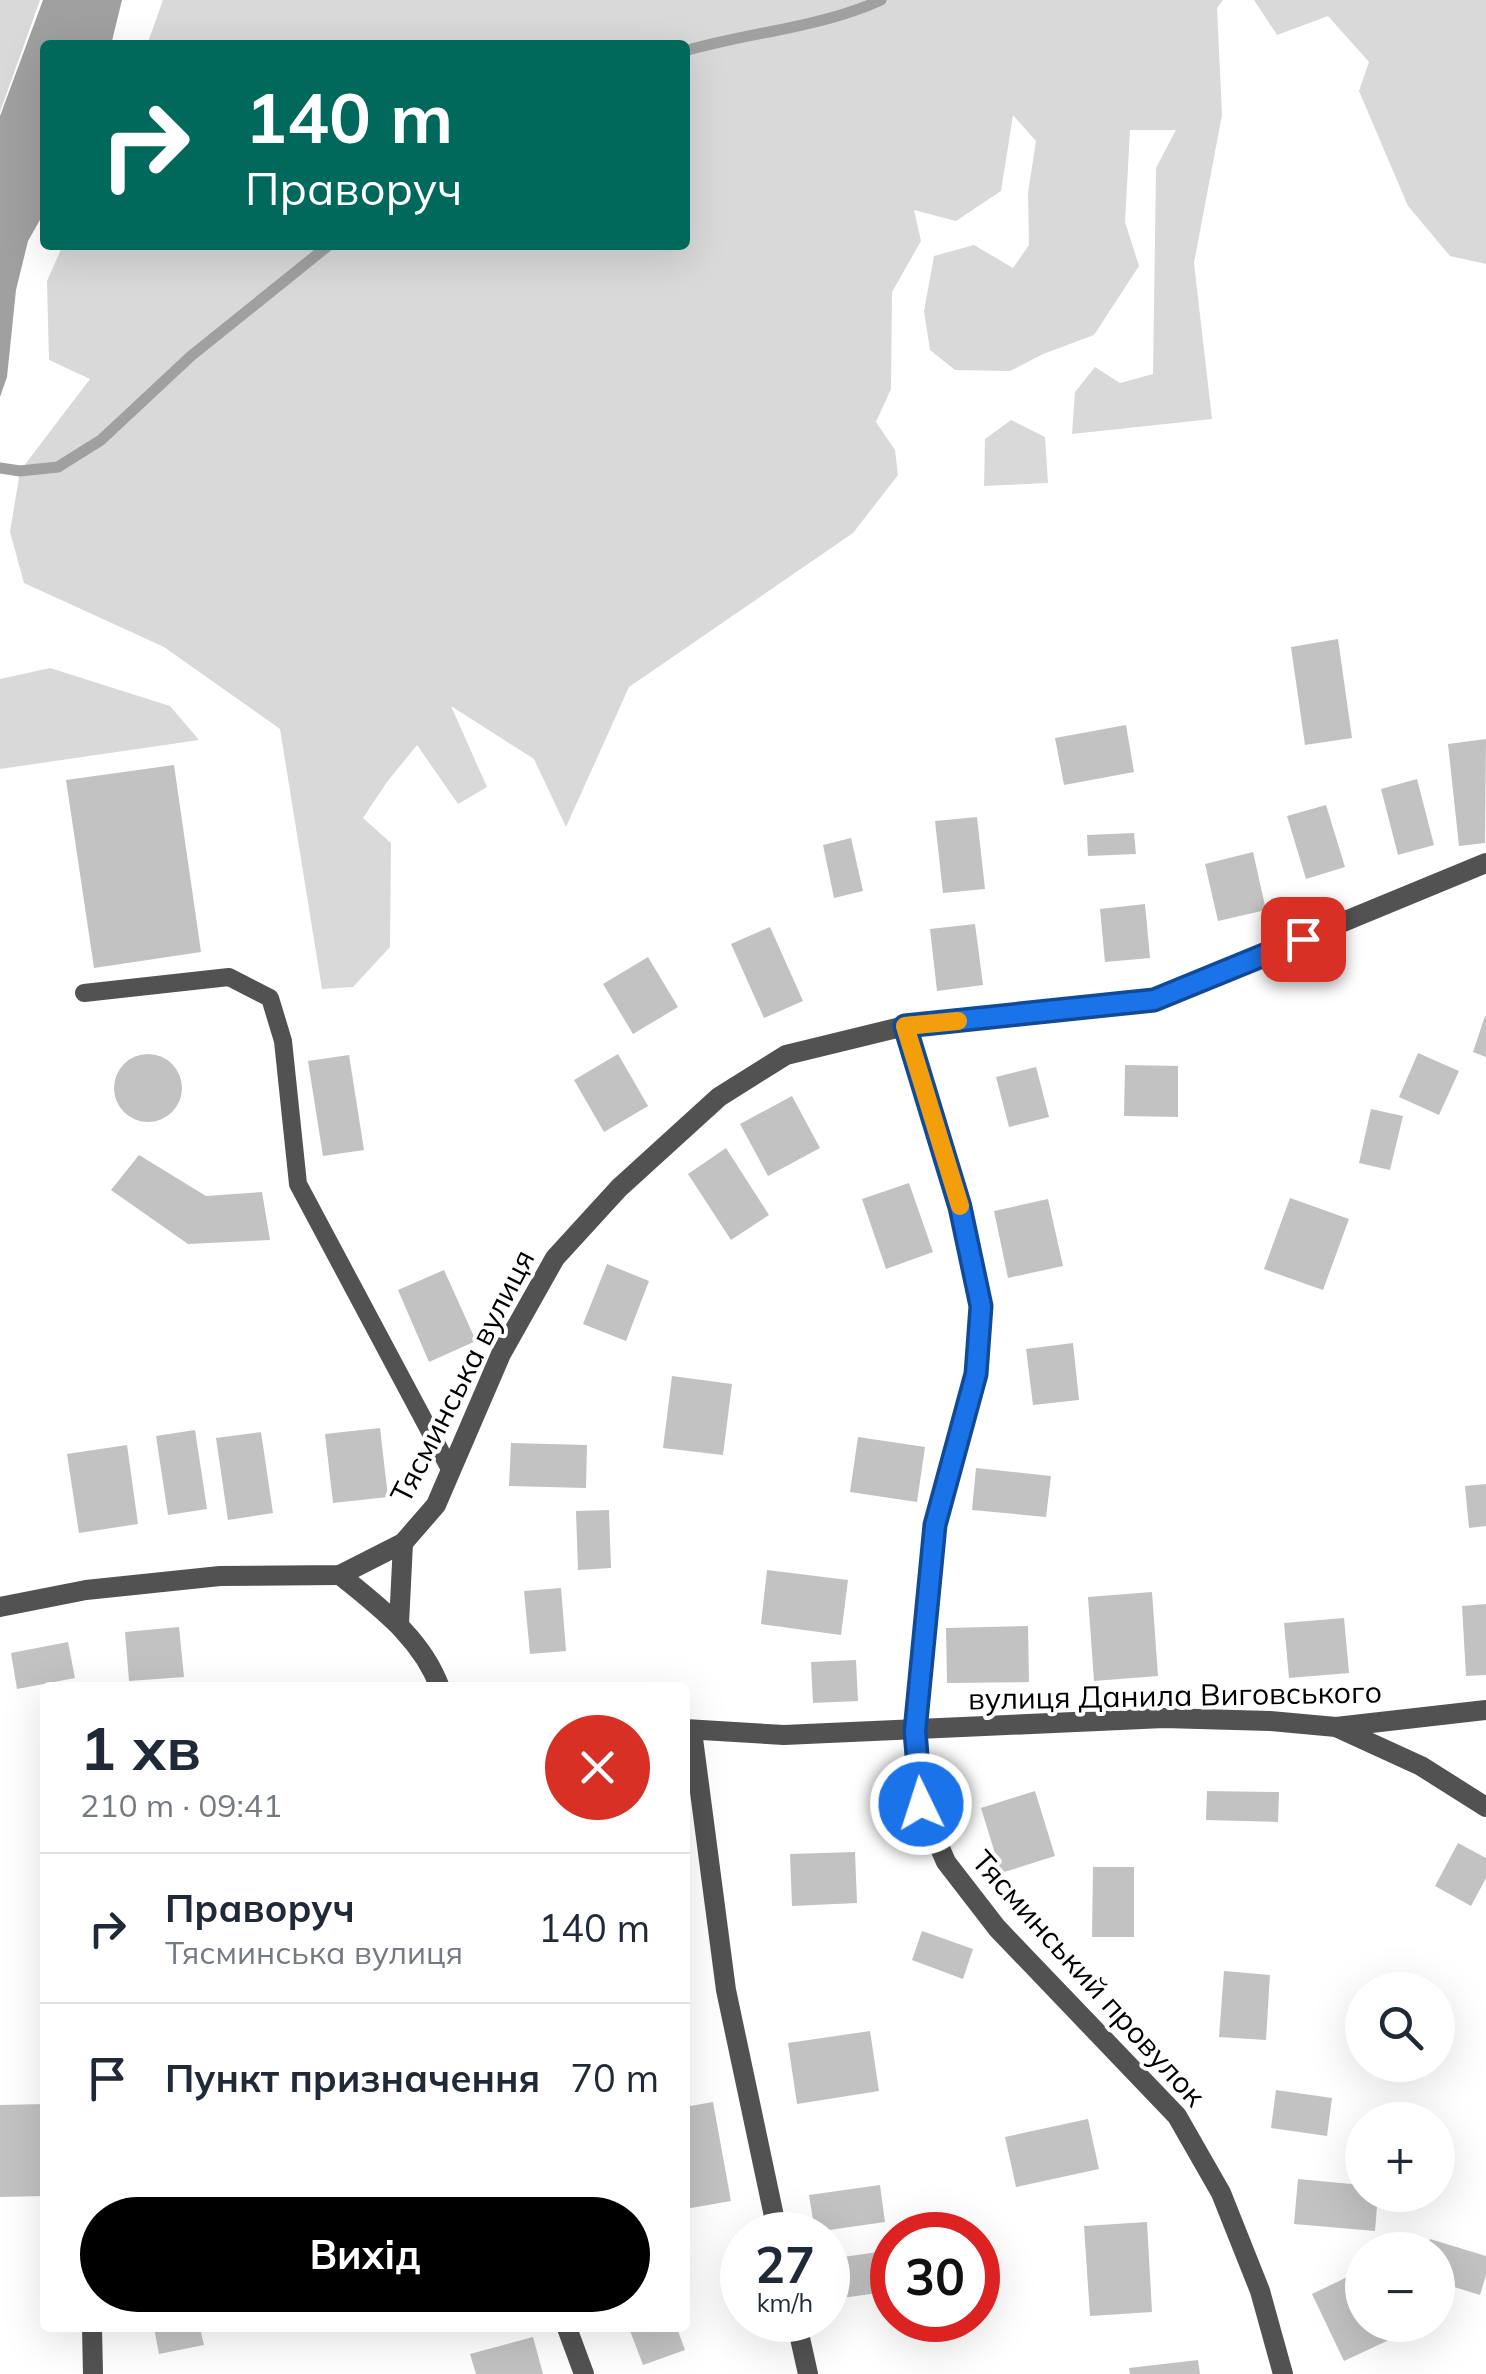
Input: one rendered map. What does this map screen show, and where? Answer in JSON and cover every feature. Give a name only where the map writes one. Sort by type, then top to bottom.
[{"type":"street","name":"Тясминська вулиця","points":[[0,1607],[86,1590],[220,1576],[340,1575],[403,1543],[436,1505],[500,1354],[554,1258],[618,1188],[719,1097],[786,1055],[905,1026],[1154,1000],[1486,863]]},
{"type":"street","name":"Тясминський провулок","points":[[905,1026],[960,1207],[981,1306],[976,1374],[935,1525],[915,1731],[921,1804],[946,1862],[997,1928],[1177,2116],[1222,2194],[1260,2290],[1283,2374]]},
{"type":"street","points":[[399,1624],[403,1543]]},
{"type":"street","points":[[340,1575],[399,1624],[443,1682]]},
{"type":"street","name":"вулиця Данила Виговського","points":[[690,1730],[784,1735],[1164,1718],[1270,1720],[1336,1727],[1486,1710]]},
{"type":"street","points":[[1336,1727],[1421,1766],[1486,1807]]},
{"type":"street","points":[[690,1744],[726,1990],[773,2212]]},
{"type":"street","points":[[92,2332],[94,2374]]},
{"type":"street","points":[[568,2332],[584,2374]]},
{"type":"street","points":[[801,2342],[808,2374]]},
{"type":"lane","points":[[84,993],[229,978],[270,998],[283,1041],[298,1184],[451,1471]]},
{"type":"shaded area","points":[[0,0],[40,0],[0,112]]},
{"type":"shaded area","points":[[43,0],[122,0],[112,40],[40,40],[40,220],[28,241],[16,290],[7,377],[0,397],[0,116]]},
{"type":"shaded area","points":[[163,0],[1223,0],[1217,8],[1222,115],[1194,263],[1212,419],[1072,434],[1075,392],[1095,367],[1120,383],[1153,374],[1156,168],[1176,130],[1130,130],[1125,222],[1139,266],[1094,335],[1010,371],[955,370],[930,350],[924,311],[934,256],[974,245],[1013,268],[1029,245],[1028,193],[1036,141],[1013,115],[1001,191],[956,221],[914,210],[921,241],[892,292],[891,389],[876,422],[895,450],[898,475],[853,533],[629,687],[566,827],[534,759],[451,706],[487,787],[458,804],[417,745],[363,818],[391,843],[390,947],[353,987],[322,989],[280,729],[164,647],[24,583],[10,532],[20,471],[90,379],[49,360],[47,281],[61,250],[690,250],[690,40],[149,40]]},
{"type":"shaded area","points":[[1254,0],[1486,0],[1486,264],[1450,256],[1408,206],[1359,91],[1369,62],[1328,16],[1277,35]]},
{"type":"shaded area","points":[[1011,420],[1045,437],[1048,483],[984,486],[985,439]]},
{"type":"shaded area","points":[[50,668],[170,706],[199,740],[0,769],[0,679]]},
{"type":"building","points":[[1338,639],[1352,738],[1305,745],[1291,647]]},
{"type":"building","points":[[1126,725],[1134,772],[1064,785],[1055,738]]},
{"type":"building","points":[[1486,739],[1485,843],[1459,846],[1448,744]]},
{"type":"building","points":[[174,765],[201,952],[94,968],[66,780]]},
{"type":"building","points":[[1417,779],[1434,845],[1398,855],[1381,789]]},
{"type":"building","points":[[1326,805],[1345,867],[1306,879],[1287,816]]},
{"type":"building","points":[[977,817],[985,889],[943,893],[935,821]]},
{"type":"building","points":[[1134,833],[1136,854],[1088,856],[1087,835]]},
{"type":"building","points":[[851,838],[863,891],[834,898],[823,845]]},
{"type":"building","points":[[1253,852],[1266,910],[1218,921],[1205,864]]},
{"type":"building","points":[[1145,904],[1150,958],[1105,962],[1100,909]]},
{"type":"building","points":[[975,924],[983,985],[937,991],[930,929]]},
{"type":"building","points":[[770,927],[803,1001],[764,1018],[731,944]]},
{"type":"building","points":[[648,957],[678,1007],[633,1034],[603,984]]},
{"type":"building","points":[[1486,1016],[1486,1057],[1473,1052]]},
{"type":"building","points":[[1418,1053],[1459,1071],[1439,1115],[1399,1097]]},
{"type":"building","points":[[148,1054],[161,1056],[172,1064],[180,1075],[180,1101],[172,1112],[161,1120],[148,1122],[135,1120],[124,1112],[116,1101],[114,1088],[116,1075],[124,1064],[135,1056]]},
{"type":"building","points":[[618,1054],[648,1106],[604,1132],[574,1080]]},
{"type":"building","points":[[349,1055],[364,1150],[323,1156],[308,1061]]},
{"type":"building","points":[[1125,1065],[1178,1066],[1178,1117],[1124,1116]]},
{"type":"building","points":[[1036,1067],[1049,1117],[1009,1127],[996,1077]]},
{"type":"building","points":[[792,1096],[820,1148],[768,1176],[740,1124]]},
{"type":"building","points":[[1371,1109],[1403,1116],[1390,1170],[1359,1163]]},
{"type":"building","points":[[726,1148],[769,1215],[731,1240],[688,1174]]},
{"type":"building","points":[[139,1155],[206,1196],[262,1192],[270,1240],[188,1244],[111,1190]]},
{"type":"building","points":[[909,1183],[933,1252],[886,1269],[862,1199]]},
{"type":"building","points":[[1290,1198],[1349,1219],[1323,1290],[1264,1269]]},
{"type":"building","points":[[1048,1199],[1063,1266],[1008,1278],[994,1211]]},
{"type":"building","points":[[607,1264],[649,1281],[626,1341],[583,1324]]},
{"type":"building","points":[[444,1270],[476,1341],[429,1362],[398,1290]]},
{"type":"building","points":[[1073,1343],[1079,1400],[1033,1405],[1026,1349]]},
{"type":"building","points":[[672,1376],[732,1384],[723,1455],[663,1448]]},
{"type":"building","points":[[380,1428],[388,1497],[333,1503],[325,1434]]},
{"type":"building","points":[[195,1430],[207,1509],[168,1515],[156,1436]]},
{"type":"building","points":[[261,1432],[273,1513],[228,1520],[216,1438]]},
{"type":"building","points":[[858,1437],[925,1447],[917,1502],[850,1492]]},
{"type":"building","points":[[511,1443],[587,1445],[586,1488],[509,1486]]},
{"type":"building","points":[[127,1445],[138,1524],[79,1533],[67,1454]]},
{"type":"building","points":[[976,1468],[1051,1476],[1046,1517],[972,1510]]},
{"type":"building","points":[[1486,1484],[1486,1526],[1469,1528],[1465,1486]]},
{"type":"building","points":[[609,1510],[611,1568],[578,1570],[576,1511]]},
{"type":"building","points":[[767,1570],[848,1580],[841,1635],[761,1624]]},
{"type":"building","points":[[561,1588],[566,1651],[530,1654],[524,1591]]},
{"type":"building","points":[[1152,1592],[1158,1676],[1094,1681],[1088,1597]]},
{"type":"building","points":[[1486,1604],[1486,1675],[1466,1676],[1462,1606]]},
{"type":"building","points":[[1344,1618],[1349,1673],[1289,1678],[1284,1623]]},
{"type":"building","points":[[1028,1626],[1029,1682],[947,1683],[946,1628]]},
{"type":"building","points":[[179,1627],[184,1677],[129,1681],[125,1632]]},
{"type":"building","points":[[68,1642],[75,1678],[17,1689],[11,1653]]},
{"type":"building","points":[[856,1660],[858,1701],[813,1703],[811,1662]]},
{"type":"building","points":[[1035,1791],[1055,1856],[1001,1873],[981,1808]]},
{"type":"building","points":[[1207,1791],[1279,1792],[1278,1822],[1206,1820]]},
{"type":"building","points":[[1458,1843],[1486,1858],[1486,1878],[1471,1906],[1435,1886]]},
{"type":"building","points":[[855,1852],[857,1903],[792,1906],[790,1854]]},
{"type":"building","points":[[1093,1867],[1134,1867],[1134,1937],[1092,1937]]},
{"type":"building","points":[[922,1931],[973,1949],[963,1979],[912,1960]]},
{"type":"building","points":[[1224,1971],[1270,1975],[1266,2040],[1219,2037]]},
{"type":"building","points":[[870,2031],[879,2091],[797,2104],[788,2043]]},
{"type":"building","points":[[1276,2090],[1332,2098],[1327,2136],[1271,2128]]},
{"type":"building","points":[[713,2102],[731,2201],[690,2208],[690,2106]]},
{"type":"building","points":[[40,2104],[40,2196],[0,2197],[0,2105]]},
{"type":"building","points":[[1088,2119],[1099,2169],[1016,2187],[1005,2137]]},
{"type":"building","points":[[1298,2179],[1345,2183],[1345,2212],[1377,2212],[1375,2231],[1294,2224]]},
{"type":"building","points":[[880,2185],[884,2212],[870,2212],[870,2224],[850,2227],[850,2212],[812,2212],[809,2195]]},
{"type":"building","points":[[1147,2222],[1152,2312],[1090,2316],[1084,2226]]},
{"type":"building","points":[[1455,2247],[1486,2256],[1480,2295],[1455,2287]]},
{"type":"building","points":[[870,2253],[870,2294],[850,2297],[850,2256]]},
{"type":"building","points":[[1345,2278],[1345,2342],[1385,2342],[1344,2361],[1312,2294]]},
{"type":"building","points":[[155,2332],[201,2332],[204,2345],[159,2354]]},
{"type":"building","points":[[631,2332],[678,2332],[685,2350],[643,2365]]},
{"type":"building","points":[[533,2337],[543,2374],[476,2374],[470,2354]]},
{"type":"building","points":[[1198,2360],[1200,2374],[1130,2374],[1129,2368]]},
{"type":"waterway","points":[[690,50],[834,17],[881,0]]},
{"type":"waterway","points":[[0,468],[20,471],[58,467],[101,440],[191,356],[323,250]]},
{"type":"slow traffic","points":[[958,1021],[905,1026],[960,1206]]},
{"type":"route","points":[[921,1804],[915,1731],[935,1525],[976,1374],[981,1306],[960,1207],[905,1026],[1154,1000],[1303,939]]}]
